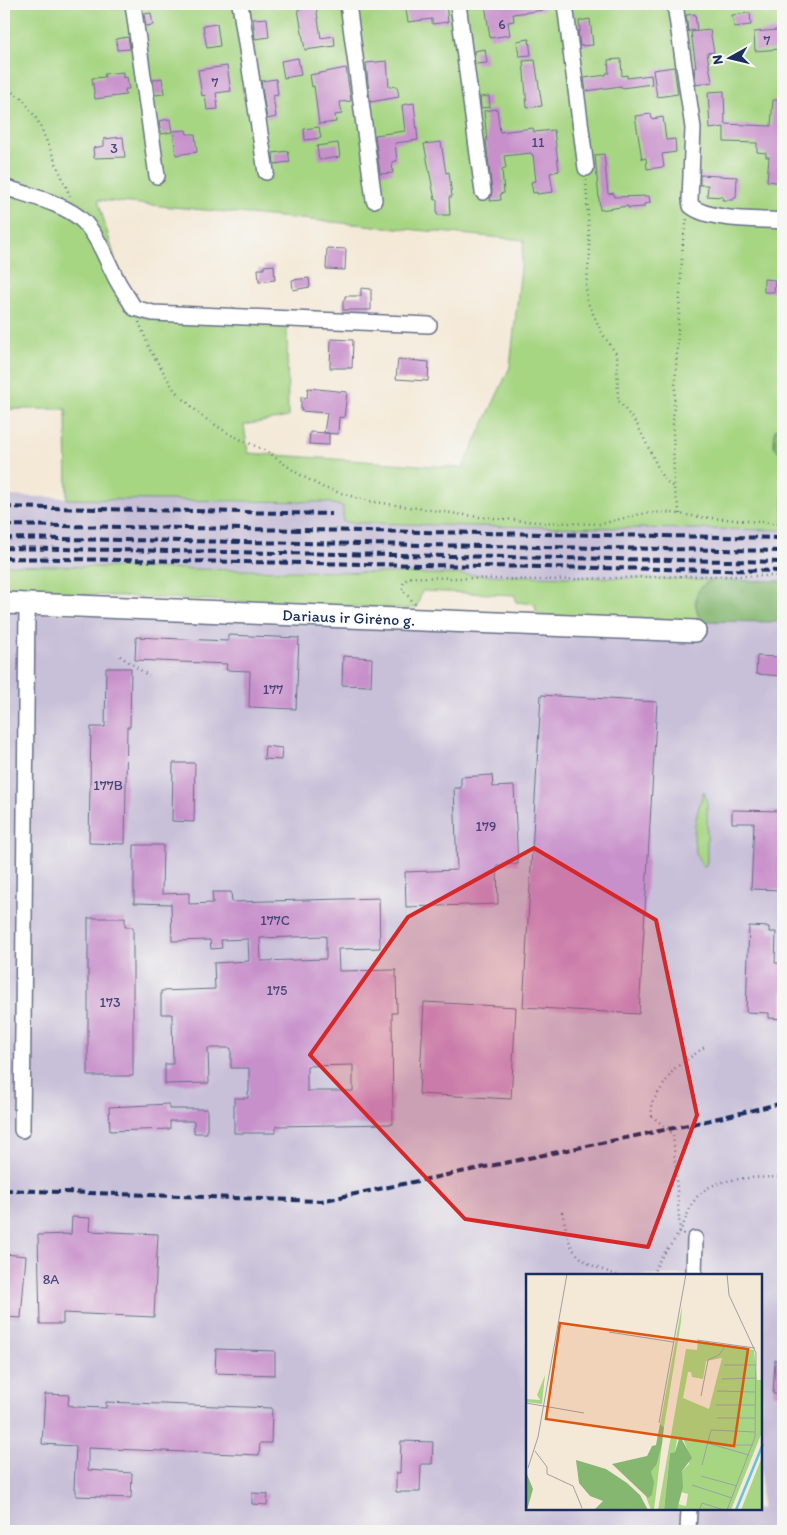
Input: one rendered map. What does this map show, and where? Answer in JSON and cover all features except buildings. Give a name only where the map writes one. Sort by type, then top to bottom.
[{"type":"street","points":[[133,4],[157,176]]},
{"type":"street","points":[[240,4],[266,172]]},
{"type":"street","points":[[348,4],[374,200]]},
{"type":"street","points":[[458,4],[483,192]]},
{"type":"street","points":[[565,4],[586,168]]},
{"type":"street","points":[[675,4],[693,128],[690,200],[697,209],[728,218],[783,221]]},
{"type":"street","points":[[4,186],[45,200],[66,210],[83,222],[100,246],[118,282],[134,308],[152,313],[429,325]]},
{"type":"street","name":"Dariaus ir Girėno g.","points":[[4,603],[695,631]]},
{"type":"street","points":[[22,1130],[27,604]]},
{"type":"street","points":[[694,1274],[695,1239]]},
{"type":"street","points":[[688,1531],[689,1510]]},
{"type":"path","points":[[4,87],[22,99],[38,120],[60,175],[72,198]]},
{"type":"path","points":[[586,168],[590,253],[586,301],[602,334],[617,355],[618,400],[638,426],[663,478],[674,488]]},
{"type":"path","points":[[680,514],[674,488],[673,424],[683,240],[689,212],[697,209]]},
{"type":"path","points":[[134,308],[150,350],[175,390],[203,417],[231,435],[266,451],[297,474],[324,488],[368,501],[479,517],[538,522],[600,524],[642,514],[665,512],[783,524]]},
{"type":"path","points":[[418,620],[414,603],[402,589],[404,581],[411,577],[544,580],[688,576],[783,576]]},
{"type":"path","points":[[120,656],[150,676]]},
{"type":"path","points":[[680,1232],[673,1134],[652,1116],[651,1104],[674,1068],[706,1046]]},
{"type":"path","points":[[653,1274],[656,1264],[680,1232],[696,1198],[710,1187],[728,1180],[783,1177]]},
{"type":"path","points":[[562,1212],[570,1245],[582,1258],[594,1266],[614,1274]]},
{"type":"path","points":[[680,1232],[695,1239]]},
{"type":"highlighted area","points":[[534,848],[656,920],[697,1115],[648,1247],[465,1219],[310,1055],[408,917]]},
{"type":"shaded area","points":[[4,496],[328,502],[343,507],[343,522],[783,530],[783,581],[4,565]]},
{"type":"shaded area","points":[[4,611],[700,640],[700,621],[783,622],[783,1531],[4,1531]]},
{"type":"green space","points":[[4,4],[783,4],[783,422],[775,430],[774,445],[783,456],[783,530],[468,526],[343,522],[343,507],[327,502],[67,499],[66,409],[4,409]],"holes":[[[98,200],[524,240],[510,367],[463,468],[248,453],[244,425],[288,417],[287,325],[144,318],[117,266]]]},
{"type":"green space","points":[[783,422],[783,456],[774,446],[775,430]]},
{"type":"green space","points":[[4,565],[715,580],[705,583],[695,603],[700,621],[539,615],[535,604],[516,602],[515,595],[422,591],[417,607],[410,609],[4,591]]},
{"type":"green space","points":[[715,580],[783,581],[783,622],[700,621],[696,607],[696,596],[702,587]]},
{"type":"green space","points":[[704,791],[707,804],[707,859],[706,866],[703,867],[695,850],[694,830]]},
{"type":"railway","points":[[4,507],[332,514]]},
{"type":"railway","points":[[4,525],[783,538]]},
{"type":"railway","points":[[4,538],[783,551]]},
{"type":"railway","points":[[4,548],[783,562]]},
{"type":"railway","points":[[4,558],[783,571]]},
{"type":"railway","points":[[4,1190],[321,1201],[693,1124],[783,1103]]}]
